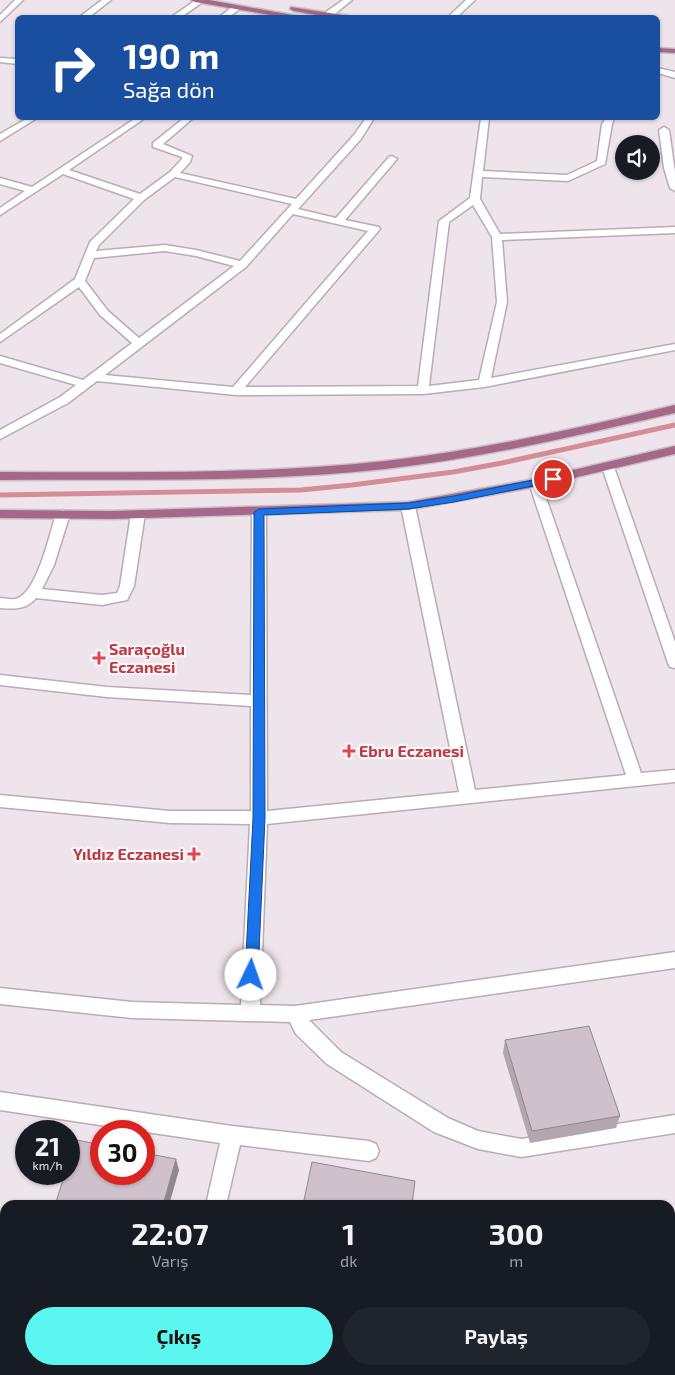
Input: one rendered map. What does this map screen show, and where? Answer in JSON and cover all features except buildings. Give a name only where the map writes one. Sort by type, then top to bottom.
[{"type":"main road","points":[[197,0],[243,2],[334,15]]},
{"type":"main road","points":[[243,2],[293,15]]},
{"type":"main road","points":[[660,50],[675,51]]},
{"type":"main road","points":[[660,58],[675,59]]},
{"type":"main road","points":[[0,476],[234,476],[362,468],[429,460],[528,443],[675,409]]},
{"type":"main road","points":[[0,514],[259,512],[408,506],[535,483],[675,450]]},
{"type":"street","points":[[86,15],[107,0]]},
{"type":"street","points":[[178,15],[197,0]]},
{"type":"street","points":[[329,14],[348,0]]},
{"type":"street","points":[[454,15],[471,0]]},
{"type":"street","points":[[0,20],[17,1]]},
{"type":"street","points":[[226,15],[243,2]]},
{"type":"street","points":[[0,60],[15,62]]},
{"type":"street","points":[[660,71],[675,75]]},
{"type":"street","points":[[0,138],[30,120]]},
{"type":"street","points":[[0,212],[138,120]]},
{"type":"street","points":[[0,338],[80,281],[94,244],[141,198],[173,174],[187,160],[186,156],[156,145],[187,120]]},
{"type":"street","points":[[0,435],[64,400],[242,265],[358,137],[369,120]]},
{"type":"street","points":[[484,383],[502,302],[496,238],[475,199],[485,120]]},
{"type":"street","points":[[479,174],[568,178],[602,162],[609,120]]},
{"type":"street","points":[[664,130],[669,168],[675,188]]},
{"type":"street","points":[[339,221],[392,158]]},
{"type":"street","points":[[62,171],[141,198]]},
{"type":"street","points":[[173,174],[339,221],[375,229],[236,391]]},
{"type":"street","points":[[0,181],[33,190]]},
{"type":"street","points":[[422,390],[444,221],[475,199]]},
{"type":"street","points":[[496,238],[675,230]]},
{"type":"street","points":[[89,256],[165,248],[196,253],[242,265]]},
{"type":"street","points":[[80,281],[104,313],[139,344]]},
{"type":"street","points":[[0,359],[90,381],[236,391],[422,390],[484,383],[675,347]]},
{"type":"street","points":[[608,467],[675,663]]},
{"type":"street","points":[[535,483],[636,781]]},
{"type":"street","points":[[408,506],[468,797]]},
{"type":"street","points":[[250,1014],[259,818],[259,512]]},
{"type":"street","points":[[0,603],[19,604],[34,593],[38,587],[63,514]]},
{"type":"street","points":[[34,593],[102,600],[122,597],[127,586],[138,514]]},
{"type":"street","points":[[0,680],[107,692],[259,701]]},
{"type":"street","points":[[0,801],[170,817],[259,818],[675,776]]},
{"type":"street","points":[[0,996],[132,1010],[295,1014],[675,960]]},
{"type":"street","points":[[295,1014],[303,1028],[334,1058],[441,1125],[478,1140],[521,1148],[675,1124]]},
{"type":"street","points":[[0,1101],[232,1135],[369,1152]]},
{"type":"street","points":[[217,1200],[232,1135]]},
{"type":"waterway","points":[[0,495],[301,490],[352,485],[453,472],[502,463],[675,425]]},
{"type":"place","name":"Saraçoğlu Eczanesi","points":[[99,658]]},
{"type":"place","name":"Ebru Eczanesi","points":[[349,751]]},
{"type":"place","name":"Yıldız Eczanesi","points":[[194,854]]},
{"type":"route","points":[[251,975],[259,818],[259,512],[408,506],[454,499],[553,479]]}]
